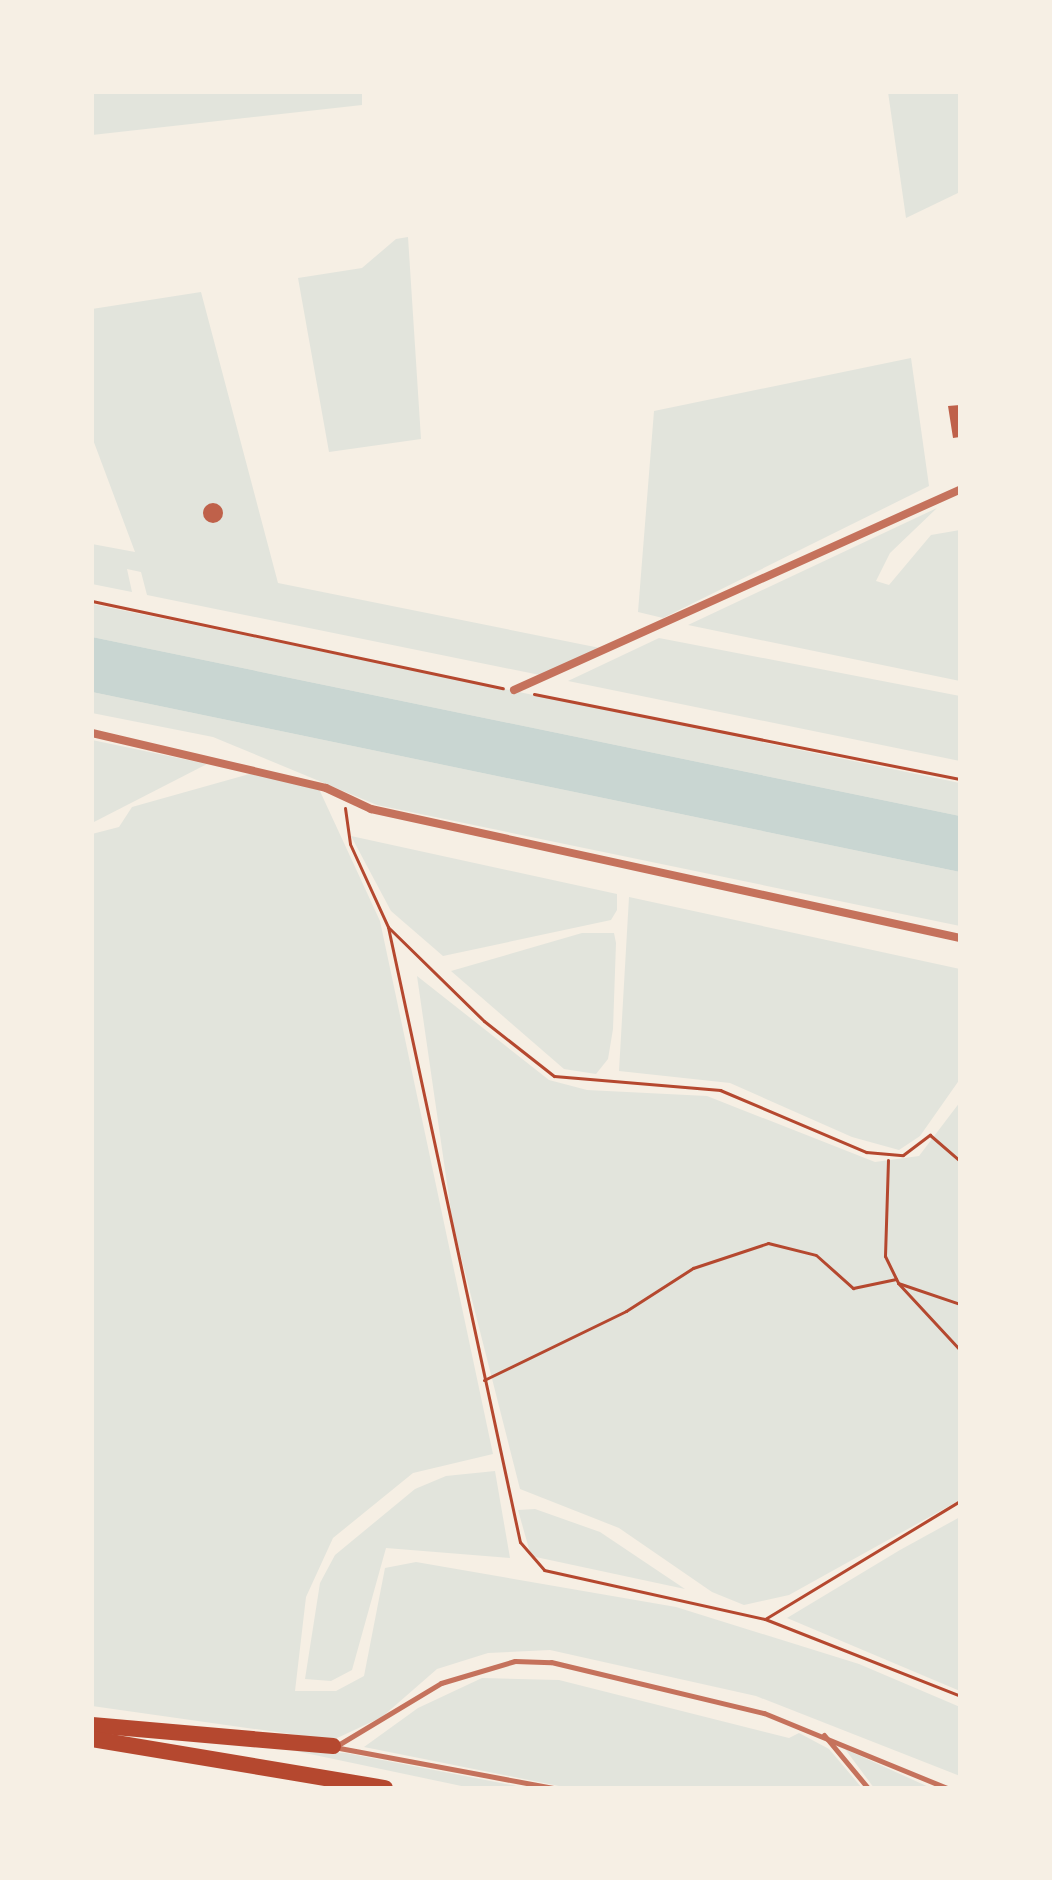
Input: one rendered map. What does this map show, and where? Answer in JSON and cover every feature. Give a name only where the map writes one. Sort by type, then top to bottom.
[{"type":"highway","points":[[92,1725],[333,1746]]},
{"type":"highway","points":[[92,1739],[385,1788]]},
{"type":"street","points":[[514,690],[960,490]]},
{"type":"street","points":[[92,733],[344,797],[960,938]]},
{"type":"lane","points":[[333,1746],[441,1683],[515,1661],[651,1683],[823,1734],[947,1788]]},
{"type":"lane","points":[[823,1734],[868,1788]]},
{"type":"lane","points":[[333,1746],[553,1788]]},
{"type":"path","points":[[92,601],[514,690],[960,779]]},
{"type":"path","points":[[344,797],[350,844],[388,927],[520,1542],[544,1570],[765,1619],[960,1696]]},
{"type":"path","points":[[388,927],[484,1021],[554,1076],[720,1090],[888,1158]]},
{"type":"path","points":[[888,1158],[930,1135],[960,1161]]},
{"type":"path","points":[[888,1158],[885,1256],[897,1281],[960,1350]]},
{"type":"path","points":[[484,1380],[626,1311],[693,1268],[768,1243],[816,1255],[853,1288],[897,1281],[960,1304]]},
{"type":"path","points":[[765,1619],[960,1501]]},
{"type":"shaded area","points":[[92,92],[362,92],[362,105],[92,135]]},
{"type":"shaded area","points":[[888,92],[960,92],[960,192],[906,218]]},
{"type":"shaded area","points":[[408,237],[421,439],[329,452],[298,278],[362,268],[396,239]]},
{"type":"shaded area","points":[[201,292],[278,583],[600,648],[545,676],[147,595],[141,572],[127,569],[132,592],[92,584],[92,544],[135,552],[92,437],[92,309]]},
{"type":"shaded area","points":[[911,358],[929,486],[663,618],[638,612],[654,411]]},
{"type":"shaded area","points":[[937,508],[890,553],[876,581],[889,585],[931,535],[960,530],[960,681],[688,625]]},
{"type":"shaded area","points":[[92,604],[960,783],[960,816],[92,637]]},
{"type":"shaded area","points":[[92,637],[960,816],[960,872],[92,692]]},
{"type":"shaded area","points":[[659,638],[960,696],[960,761],[568,681]]},
{"type":"shaded area","points":[[92,692],[960,872],[960,926],[377,805],[213,737],[92,713]]},
{"type":"shaded area","points":[[92,740],[207,764],[92,823]]},
{"type":"shaded area","points":[[253,773],[319,789],[380,921],[493,1454],[413,1473],[333,1538],[306,1597],[295,1691],[336,1691],[364,1676],[385,1568],[416,1562],[676,1607],[859,1664],[960,1707],[960,1776],[756,1696],[550,1650],[488,1653],[437,1669],[382,1717],[333,1740],[92,1706],[92,834],[119,827],[132,807]]},
{"type":"shaded area","points":[[351,836],[617,894],[617,910],[611,920],[443,956],[391,911]]},
{"type":"shaded area","points":[[629,897],[960,969],[960,1079],[920,1136],[899,1150],[852,1137],[730,1083],[619,1071]]},
{"type":"shaded area","points":[[582,933],[614,933],[616,943],[613,1029],[608,1059],[596,1074],[564,1069],[451,971]]},
{"type":"shaded area","points":[[417,976],[549,1080],[587,1090],[707,1096],[875,1162],[919,1156],[960,1102],[960,1500],[789,1595],[744,1605],[712,1592],[619,1528],[520,1489],[453,1225]]},
{"type":"shaded area","points":[[495,1471],[510,1558],[386,1548],[352,1670],[331,1681],[305,1679],[320,1583],[335,1555],[415,1489],[446,1476]]},
{"type":"shaded area","points":[[535,1509],[600,1532],[685,1589],[531,1556],[518,1510]]},
{"type":"shaded area","points":[[960,1517],[960,1691],[787,1618],[900,1550]]},
{"type":"shaded area","points":[[482,1678],[559,1680],[789,1738],[799,1733],[829,1749],[862,1788],[569,1788],[364,1747],[418,1708]]},
{"type":"shaded area","points":[[845,1749],[931,1788],[874,1788]]},
{"type":"shaded area","points":[[291,1750],[346,1753],[527,1788],[471,1788]]},
{"type":"building","points":[[960,405],[960,437],[953,438],[948,406]]},
{"type":"building","points":[[209,503],[217,503],[223,513],[217,523],[209,523],[203,517],[203,509]]}]
